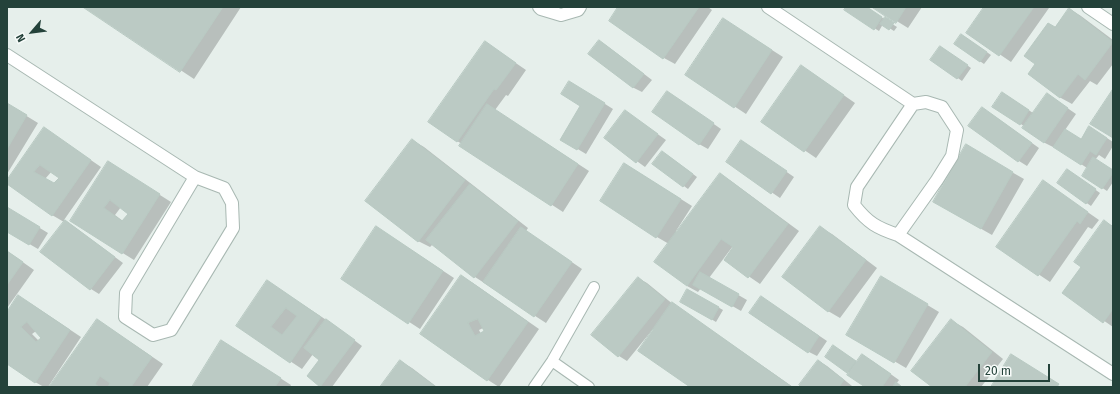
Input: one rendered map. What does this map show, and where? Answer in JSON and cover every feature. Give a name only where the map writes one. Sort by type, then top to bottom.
[{"type":"street","points":[[539,7],[561,15],[578,10],[580,7]]},
{"type":"street","points":[[768,7],[913,104],[926,102],[942,107],[957,130],[952,156],[898,235]]},
{"type":"street","points":[[1088,7],[1113,24]]},
{"type":"street","points":[[7,55],[195,177],[224,188],[232,203],[233,228],[171,330],[153,335],[125,317],[126,293],[195,177]]},
{"type":"street","points":[[913,104],[857,187],[854,205],[864,218],[881,229],[898,235],[1113,374]]},
{"type":"lane","points":[[534,387],[552,361],[594,287]]},
{"type":"lane","points":[[552,361],[589,387]]},
{"type":"building","points":[[83,7],[166,7],[169,9],[170,7],[223,7],[180,72]]},
{"type":"building","points":[[618,7],[699,7],[663,59],[609,21]]},
{"type":"building","points":[[846,7],[867,7],[882,17],[874,30],[844,10]]},
{"type":"building","points":[[872,7],[906,7],[896,23]]},
{"type":"building","points":[[984,7],[1034,7],[999,56],[966,33]]},
{"type":"building","points":[[1069,8],[1113,42],[1085,80],[1078,74],[1060,98],[1028,74],[1035,64],[1024,56],[1048,23],[1055,27]]},
{"type":"building","points":[[885,17],[894,23],[889,30],[880,24]]},
{"type":"building","points":[[723,18],[772,50],[734,108],[685,75]]},
{"type":"building","points":[[961,34],[987,52],[980,62],[954,44]]},
{"type":"building","points":[[599,40],[644,74],[633,88],[588,54]]},
{"type":"building","points":[[485,41],[516,63],[496,90],[494,89],[457,142],[428,122]]},
{"type":"building","points":[[940,46],[968,65],[957,79],[930,60]]},
{"type":"building","points":[[801,65],[844,95],[804,152],[761,122]]},
{"type":"building","points":[[569,81],[605,103],[577,150],[560,140],[580,106],[561,94]]},
{"type":"building","points":[[1113,89],[1113,138],[1090,124]]},
{"type":"building","points":[[667,91],[714,123],[699,145],[652,112]]},
{"type":"building","points":[[1002,92],[1029,110],[1020,125],[992,107]]},
{"type":"building","points":[[1047,93],[1068,108],[1044,143],[1022,128]]},
{"type":"building","points":[[7,103],[27,115],[7,149]]},
{"type":"building","points":[[487,104],[578,164],[551,206],[459,146]]},
{"type":"building","points":[[982,107],[1032,143],[1018,162],[968,126]]},
{"type":"building","points":[[625,110],[658,134],[636,163],[604,138]]},
{"type":"building","points":[[1089,126],[1107,138],[1096,155],[1090,151],[1081,165],[1053,147],[1065,129],[1081,139]]},
{"type":"building","points":[[44,127],[91,160],[52,216],[7,184],[7,180]],"holes":[[[40,165],[59,178],[54,183],[34,172]]]},
{"type":"building","points":[[412,139],[465,180],[418,242],[365,201]]},
{"type":"building","points":[[741,140],[787,171],[771,194],[726,162]]},
{"type":"building","points":[[966,144],[1013,172],[981,229],[933,202]]},
{"type":"building","points":[[662,151],[693,174],[683,187],[652,164]]},
{"type":"building","points":[[1093,157],[1113,170],[1113,173],[1102,189],[1082,176]]},
{"type":"building","points":[[108,161],[160,194],[122,254],[70,221]],"holes":[[[110,200],[128,214],[122,221],[104,208]]]},
{"type":"building","points":[[624,163],[681,199],[656,238],[600,201]]},
{"type":"building","points":[[1067,169],[1096,189],[1086,204],[1057,183]]},
{"type":"building","points":[[720,173],[788,224],[748,278],[724,260],[733,247],[721,239],[687,286],[654,262]]},
{"type":"building","points":[[1043,180],[1088,212],[1080,224],[1077,221],[1038,276],[996,247]]},
{"type":"building","points":[[470,184],[518,221],[474,278],[426,240]]},
{"type":"building","points":[[7,207],[40,227],[29,245],[7,232]]},
{"type":"building","points":[[65,220],[115,257],[90,290],[40,252]]},
{"type":"building","points":[[1104,220],[1113,227],[1113,309],[1103,323],[1062,293],[1081,267],[1074,262]]},
{"type":"building","points":[[376,226],[443,271],[408,324],[341,279]]},
{"type":"building","points":[[820,226],[866,260],[828,312],[782,277]]},
{"type":"building","points":[[521,227],[572,262],[534,317],[483,282]]},
{"type":"building","points":[[7,251],[23,262],[7,285]]},
{"type":"building","points":[[700,272],[739,294],[732,307],[693,285]]},
{"type":"building","points":[[461,275],[528,322],[487,381],[420,334]],"holes":[[[478,319],[484,331],[475,336],[468,323]]]},
{"type":"building","points":[[881,276],[928,304],[894,363],[846,335]]},
{"type":"building","points":[[638,277],[665,299],[618,357],[591,335]]},
{"type":"building","points":[[267,280],[321,317],[290,363],[236,326]],"holes":[[[286,308],[297,316],[282,335],[271,327]]]},
{"type":"building","points":[[687,289],[719,307],[712,320],[680,302]]},
{"type":"building","points":[[18,295],[70,330],[35,383],[7,364],[7,312]],"holes":[[[27,322],[41,338],[36,342],[21,327]]]},
{"type":"building","points":[[761,296],[819,336],[808,353],[749,313]]},
{"type":"building","points":[[672,302],[792,387],[690,387],[638,351]]},
{"type":"building","points":[[97,319],[152,357],[131,387],[108,387],[110,383],[100,376],[95,384],[99,387],[49,387]]},
{"type":"building","points":[[326,319],[355,340],[320,387],[307,376],[319,360],[304,348]]},
{"type":"building","points":[[951,319],[992,352],[965,387],[932,387],[911,371]]},
{"type":"building","points":[[221,340],[281,378],[275,387],[192,387]]},
{"type":"building","points":[[833,345],[856,361],[847,373],[825,357]]},
{"type":"building","points":[[862,354],[891,374],[882,387],[865,387],[847,375]]},
{"type":"building","points":[[1011,354],[1059,384],[1057,387],[991,387]]},
{"type":"building","points":[[400,360],[436,387],[380,387]]},
{"type":"building","points":[[818,360],[844,380],[839,387],[801,387],[799,385]]},
{"type":"building","points":[[896,382],[902,387],[893,387]]}]
